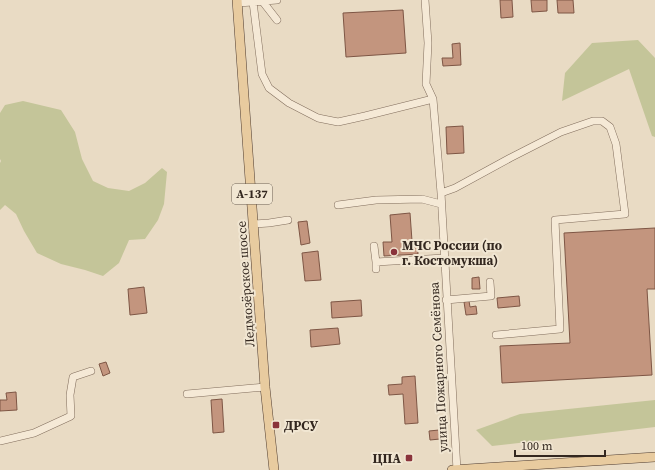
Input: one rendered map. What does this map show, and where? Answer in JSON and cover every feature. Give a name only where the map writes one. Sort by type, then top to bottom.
[{"type":"main road","name":"Ледмозёрское шоссе","points":[[237,2],[265,387],[274,470]]},
{"type":"main road","points":[[452,470],[655,457]]},
{"type":"street","points":[[237,2],[263,2],[277,0]]},
{"type":"street","name":"улица Пожарного Семёнова","points":[[425,0],[428,43],[426,84],[433,99],[441,204],[457,470]]},
{"type":"street","points":[[252,2],[262,74],[270,88],[289,103],[318,118],[338,122],[433,99]]},
{"type":"street","points":[[263,2],[277,20]]},
{"type":"street","points":[[440,193],[455,188],[561,132],[593,121],[602,121],[610,127],[616,144],[625,214],[555,220],[560,329],[496,335]]},
{"type":"street","points":[[338,205],[376,200],[422,198],[441,204]]},
{"type":"street","points":[[254,224],[288,220]]},
{"type":"street","points":[[374,246],[376,266],[444,258]]},
{"type":"street","points":[[446,300],[491,296],[490,282]]},
{"type":"street","points":[[0,441],[34,433],[72,416],[70,395],[73,377],[91,371]]},
{"type":"street","points":[[187,394],[265,387]]},
{"type":"green space","points":[[638,40],[655,58],[655,137],[652,136],[629,69],[562,101],[565,73],[592,43]]},
{"type":"green space","points":[[23,101],[61,110],[75,132],[82,159],[93,181],[108,188],[129,191],[145,183],[162,168],[167,172],[164,204],[158,220],[145,239],[129,240],[119,263],[103,276],[61,264],[37,253],[16,214],[5,205],[0,210],[0,113],[5,105]]},
{"type":"green space","points":[[655,400],[655,427],[492,446],[476,430],[520,414]]},
{"type":"building","points":[[500,0],[512,0],[513,17],[501,18]]},
{"type":"building","points":[[531,0],[547,0],[547,11],[532,12]]},
{"type":"building","points":[[557,0],[573,0],[574,13],[558,13]]},
{"type":"building","points":[[403,10],[406,53],[346,57],[343,13]]},
{"type":"building","points":[[460,43],[461,65],[443,66],[442,58],[453,58],[452,44]]},
{"type":"building","points":[[463,126],[464,153],[447,154],[446,127]]},
{"type":"building","points":[[410,213],[412,241],[417,241],[418,254],[384,256],[383,242],[392,242],[390,215]]},
{"type":"building","points":[[307,221],[310,243],[301,245],[298,222]]},
{"type":"building","points":[[655,228],[655,289],[647,289],[652,375],[502,383],[500,346],[570,343],[564,233]]},
{"type":"building","points":[[318,251],[321,280],[305,281],[302,253]]},
{"type":"building","points":[[479,277],[480,289],[472,289],[472,278]]},
{"type":"building","points":[[144,287],[147,313],[130,315],[128,289]]},
{"type":"building","points":[[519,296],[520,306],[498,308],[497,298]]},
{"type":"building","points":[[361,300],[362,316],[332,318],[331,302]]},
{"type":"building","points":[[469,301],[470,307],[476,306],[477,314],[466,315],[464,302]]},
{"type":"building","points":[[338,328],[340,344],[311,347],[310,330]]},
{"type":"building","points":[[106,362],[110,373],[103,376],[99,364]]},
{"type":"building","points":[[415,376],[418,423],[405,424],[403,394],[389,395],[388,385],[402,384],[402,377]]},
{"type":"building","points":[[16,392],[17,410],[0,411],[0,400],[7,400],[6,393]]},
{"type":"building","points":[[222,399],[224,432],[213,433],[211,400]]},
{"type":"building","points":[[439,430],[440,439],[430,440],[429,431]]},
{"type":"place","name":"МЧС России (по г. Костомукша)","points":[[394,252]]},
{"type":"place","name":"ДРСУ","points":[[276,425]]},
{"type":"place","name":"ЦПА","points":[[409,458]]}]
